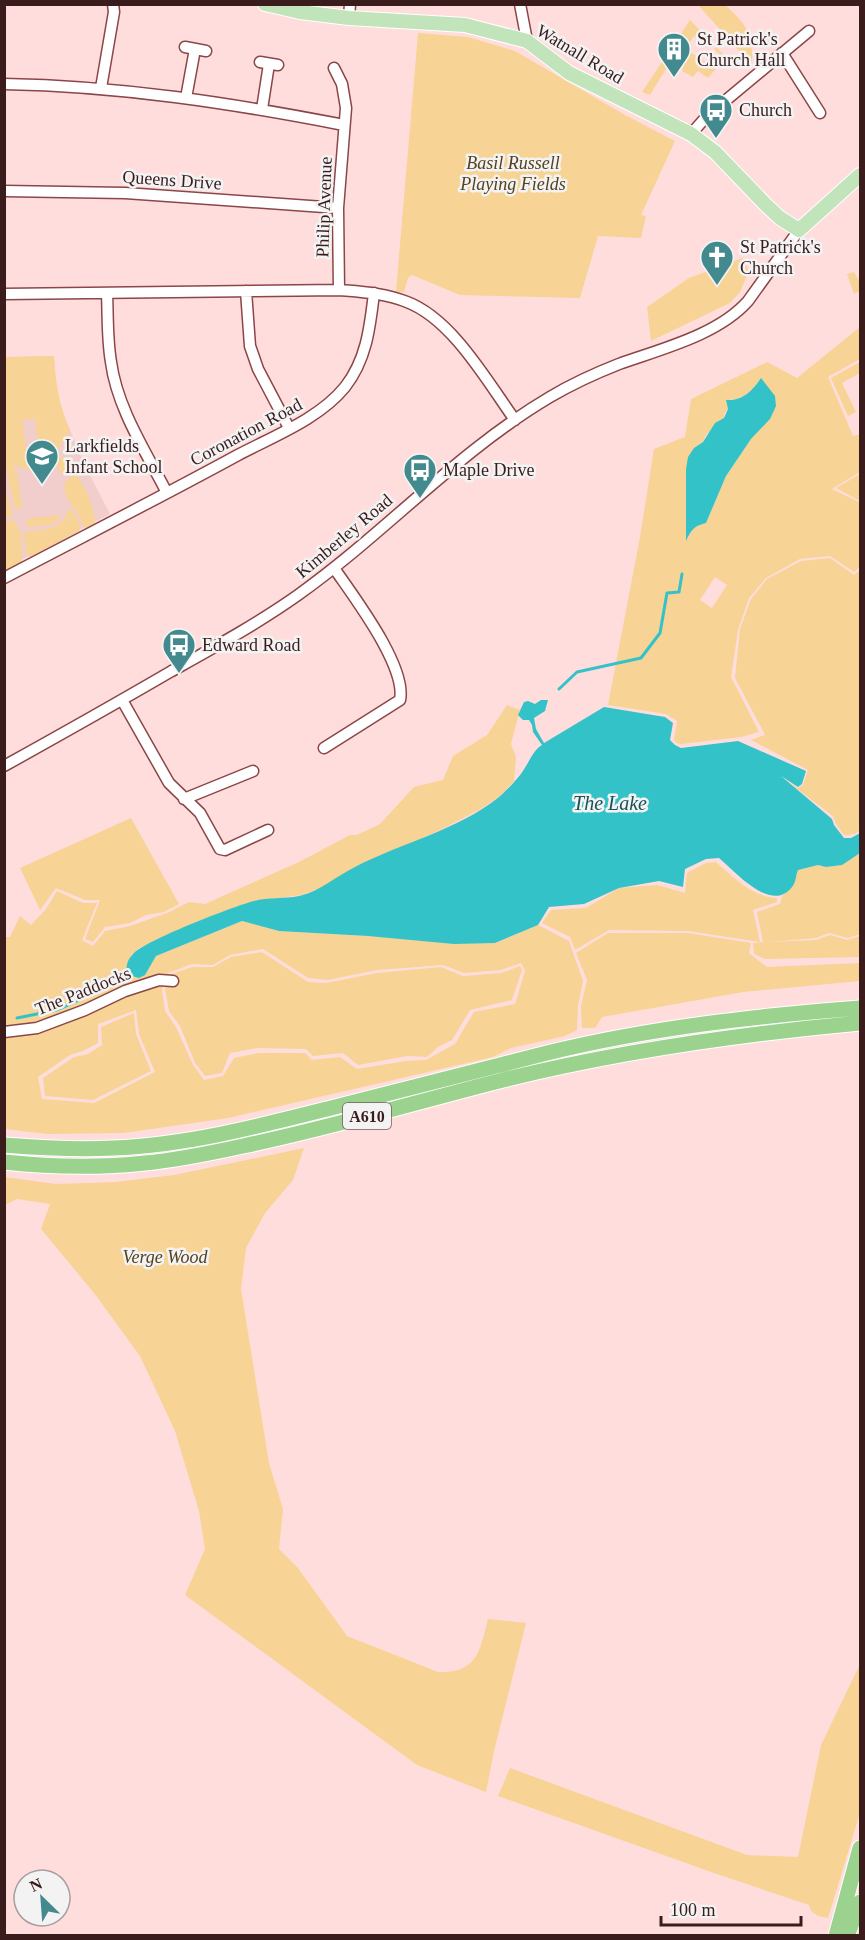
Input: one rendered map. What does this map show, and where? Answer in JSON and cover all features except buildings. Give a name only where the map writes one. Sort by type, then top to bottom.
[{"type":"highway","name":"A610","points":[[4,1145],[80,1149],[171,1143],[246,1129],[604,1041],[758,1017],[861,1008]]},
{"type":"highway","name":"A610","points":[[4,1162],[46,1165],[115,1165],[200,1156],[285,1137],[490,1083],[593,1060],[715,1039],[861,1023]]},
{"type":"highway","points":[[836,1935],[861,1848]]},
{"type":"highway","points":[[847,1935],[861,1902]]},
{"type":"main road","name":"Watnall Road","points":[[265,4],[300,12],[349,11],[465,25],[527,41],[569,73],[691,134],[715,152],[780,218],[799,230]]},
{"type":"main road","points":[[799,230],[861,175]]},
{"type":"street","points":[[101,88],[114,12],[113,4]]},
{"type":"street","points":[[520,4],[527,41]]},
{"type":"street","points":[[691,134],[707,116],[809,31]]},
{"type":"street","points":[[186,98],[195,49]]},
{"type":"street","points":[[782,53],[820,113]]},
{"type":"street","points":[[262,109],[269,64]]},
{"type":"street","name":"Philip Avenue","points":[[328,83],[336,72],[345,94],[338,208],[339,290]]},
{"type":"street","points":[[4,84],[101,88],[186,98],[262,109],[344,125]]},
{"type":"street","name":"Queens Drive","points":[[4,191],[124,193],[338,208]]},
{"type":"street","name":"Kimberley Road","points":[[4,766],[122,700],[297,596],[334,568],[456,464],[549,397],[581,380],[670,346],[725,320],[740,310],[799,230]]},
{"type":"street","points":[[4,294],[339,290],[374,292],[409,302],[428,313],[445,328],[515,420]]},
{"type":"street","points":[[246,291],[250,346],[258,369],[289,428]]},
{"type":"street","points":[[107,292],[111,363],[118,391],[167,493]]},
{"type":"street","name":"Coronation Road","points":[[4,578],[322,409],[345,387],[354,374],[369,337],[374,292]]},
{"type":"street","points":[[324,748],[400,700],[401,694],[392,663],[379,634],[334,568]]},
{"type":"street","points":[[122,700],[169,783],[200,813],[220,849],[225,850],[268,830]]},
{"type":"street","points":[[184,799],[254,771]]},
{"type":"street","name":"The Paddocks","points":[[4,1032],[37,1028],[85,1010],[125,991],[159,980],[172,981]]},
{"type":"shaded area","points":[[54,356],[56,390],[61,408],[83,462],[110,514],[5,568],[5,357]]},
{"type":"green space","points":[[698,5],[725,5],[738,17],[749,35],[752,51],[750,63]]},
{"type":"green space","points":[[690,20],[711,42],[710,45],[694,36],[685,49],[712,66],[720,55],[714,49],[716,47],[726,57],[708,78],[698,71],[693,77],[682,71],[684,65],[672,59],[650,95],[642,92]]},
{"type":"green space","name":"Basil Russell Playing Fields","points":[[418,33],[468,37],[515,51],[625,115],[675,141],[641,215],[646,216],[641,238],[598,236],[580,298],[460,295],[412,275],[408,278],[404,292],[396,292]]},
{"type":"green space","points":[[743,258],[749,271],[740,292],[730,303],[651,341],[647,307],[689,278]]},
{"type":"green space","points":[[854,272],[858,279],[860,278],[860,291],[854,294],[847,274]]},
{"type":"green space","points":[[860,327],[860,359],[828,377],[853,436],[860,434],[860,472],[832,489],[859,502],[860,567],[854,572],[830,556],[800,559],[766,578],[749,598],[738,630],[731,677],[759,732],[741,737],[676,743],[674,739],[677,721],[666,714],[608,705],[654,449],[685,437],[691,399],[767,362],[797,378]],"holes":[[[760,379],[770,419],[751,439],[726,476],[706,523],[694,528],[687,539],[686,469],[694,448],[703,442],[705,436],[724,418],[728,409],[726,400],[737,399],[746,394]],[[715,577],[727,585],[712,608],[700,600]]]},
{"type":"green space","points":[[54,356],[59,394],[70,431],[58,449],[39,452],[35,419],[22,420],[29,469],[22,469],[21,466],[14,467],[14,471],[17,471],[22,508],[15,509],[8,473],[5,474],[5,357]]},
{"type":"green space","points":[[860,362],[860,373],[842,383],[856,412],[848,416],[831,378]]},
{"type":"green space","points":[[62,457],[72,467],[66,473],[59,472],[57,463],[41,466],[40,459]]},
{"type":"green space","points":[[75,472],[93,509],[95,524],[87,528],[84,527],[66,497],[64,482],[68,481]]},
{"type":"green space","points":[[860,474],[860,501],[836,488]]},
{"type":"green space","points":[[4,484],[13,515],[5,519],[4,519]]},
{"type":"green space","points":[[72,509],[81,527],[79,531],[30,557],[26,554],[24,532],[42,530],[58,524],[67,515],[65,512]]},
{"type":"green space","points":[[59,515],[60,519],[49,525],[27,527],[26,519]]},
{"type":"green space","points":[[14,520],[21,533],[22,562],[5,571],[5,523]]},
{"type":"green space","points":[[830,558],[854,575],[860,570],[860,830],[855,834],[844,835],[833,816],[784,779],[798,788],[803,785],[808,770],[751,740],[765,735],[735,678],[740,629],[751,599],[767,579],[801,561]]},
{"type":"green space","points":[[507,705],[520,710],[511,744],[516,757],[514,781],[500,796],[479,810],[438,831],[353,868],[324,887],[301,895],[254,901],[139,948],[127,963],[145,975],[156,956],[242,921],[279,931],[496,943],[538,925],[569,941],[583,981],[578,1005],[577,1030],[565,1036],[511,1048],[493,1057],[228,1118],[124,1133],[47,1134],[5,1129],[5,937],[10,937],[20,916],[31,925],[46,909],[57,891],[83,903],[97,903],[82,940],[93,946],[105,931],[130,926],[167,913],[189,902],[205,904],[299,862],[350,835],[357,835],[380,824],[414,787],[443,780],[453,756],[487,735]],"holes":[[[263,949],[308,978],[328,980],[377,970],[443,965],[464,973],[501,970],[521,963],[525,971],[515,1004],[474,1012],[455,1044],[426,1060],[357,1069],[340,1057],[312,1060],[305,1053],[259,1053],[234,1058],[223,1076],[204,1080],[193,1065],[176,1027],[165,1011],[162,990],[168,973],[192,964],[213,965],[230,955]],[[136,1010],[139,1034],[155,1072],[94,1103],[42,1099],[38,1077],[70,1055],[98,1043],[98,1024]]]},
{"type":"green space","points":[[131,818],[179,904],[164,912],[146,915],[130,923],[105,927],[93,942],[85,939],[100,900],[85,900],[56,888],[40,910],[20,868]]},
{"type":"green space","points":[[860,853],[860,934],[848,938],[829,933],[816,938],[768,942],[816,940],[830,935],[847,940],[860,936],[860,957],[765,959],[754,954],[753,943],[763,942],[757,912],[780,904],[782,896],[794,884],[797,870],[818,865],[826,867],[841,865]]},
{"type":"green space","points":[[716,862],[751,890],[777,898],[777,902],[753,910],[760,942],[688,931],[609,930],[575,950],[570,937],[542,923],[551,910],[586,908],[619,888],[657,885],[685,893],[687,873],[706,863]]},
{"type":"green space","points":[[608,933],[688,933],[751,943],[749,953],[767,967],[860,963],[860,981],[743,992],[602,1017],[595,1028],[582,1028],[581,1006],[587,980],[576,953]]},
{"type":"green space","points":[[262,952],[308,982],[326,983],[377,973],[441,967],[463,976],[501,973],[520,966],[522,970],[512,1000],[470,1010],[452,1040],[438,1047],[427,1057],[407,1056],[358,1065],[343,1053],[313,1056],[306,1049],[258,1048],[230,1053],[222,1073],[205,1076],[195,1063],[180,1026],[169,1011],[165,989],[169,975],[192,967],[213,967],[231,957]]},
{"type":"green space","points":[[134,1013],[136,1034],[151,1071],[93,1100],[45,1096],[43,1078],[74,1057],[88,1054],[102,1045],[101,1027]]},
{"type":"green space","name":"Verge Wood","points":[[304,1148],[293,1180],[265,1213],[246,1248],[241,1289],[269,1463],[283,1509],[279,1549],[298,1568],[347,1636],[438,1672],[461,1669],[475,1658],[488,1619],[526,1623],[486,1792],[417,1765],[185,1595],[205,1549],[199,1511],[175,1431],[140,1356],[94,1293],[41,1229],[50,1204],[17,1199],[5,1205],[5,1177],[56,1184],[115,1182],[174,1175]]},
{"type":"green space","points":[[860,1664],[860,1813],[828,1918],[818,1916],[811,1911],[809,1905],[498,1796],[510,1768],[747,1855],[798,1857],[821,1745]]},
{"type":"water","points":[[761,378],[775,396],[776,406],[770,419],[751,439],[726,476],[706,523],[693,529],[686,541],[688,457],[694,448],[703,442],[715,423],[724,418],[728,409],[726,400],[737,399],[746,394]]},
{"type":"water","name":"The Lake","points":[[541,700],[548,700],[545,711],[534,718],[536,729],[544,743],[604,707],[665,717],[673,723],[670,740],[681,748],[738,741],[806,771],[802,784],[798,787],[781,776],[832,819],[844,838],[851,838],[860,833],[860,853],[842,865],[826,867],[818,865],[798,870],[794,884],[786,893],[776,896],[755,889],[719,858],[706,859],[685,869],[683,887],[659,881],[619,888],[584,904],[549,907],[538,925],[495,943],[454,944],[279,931],[242,921],[156,956],[145,975],[139,978],[128,975],[127,964],[133,954],[171,933],[254,901],[307,894],[373,858],[448,827],[483,808],[514,783],[542,745],[533,732],[529,720],[523,720],[518,715],[524,702],[535,704]]},
{"type":"waterway","points":[[559,689],[577,672],[641,658],[660,633],[667,593],[679,592],[682,574]]},
{"type":"waterway","points":[[17,1018],[57,1010],[95,993]]},
{"type":"place","name":"St Patrick's Church Hall","points":[[674,78]]},
{"type":"place","name":"Church","points":[[716,139]]},
{"type":"place","name":"St Patrick's Church","points":[[717,286]]},
{"type":"place","name":"Larkfields Infant School","points":[[42,485]]},
{"type":"place","name":"Maple Drive","points":[[420,499]]},
{"type":"place","name":"Edward Road","points":[[179,674]]}]
